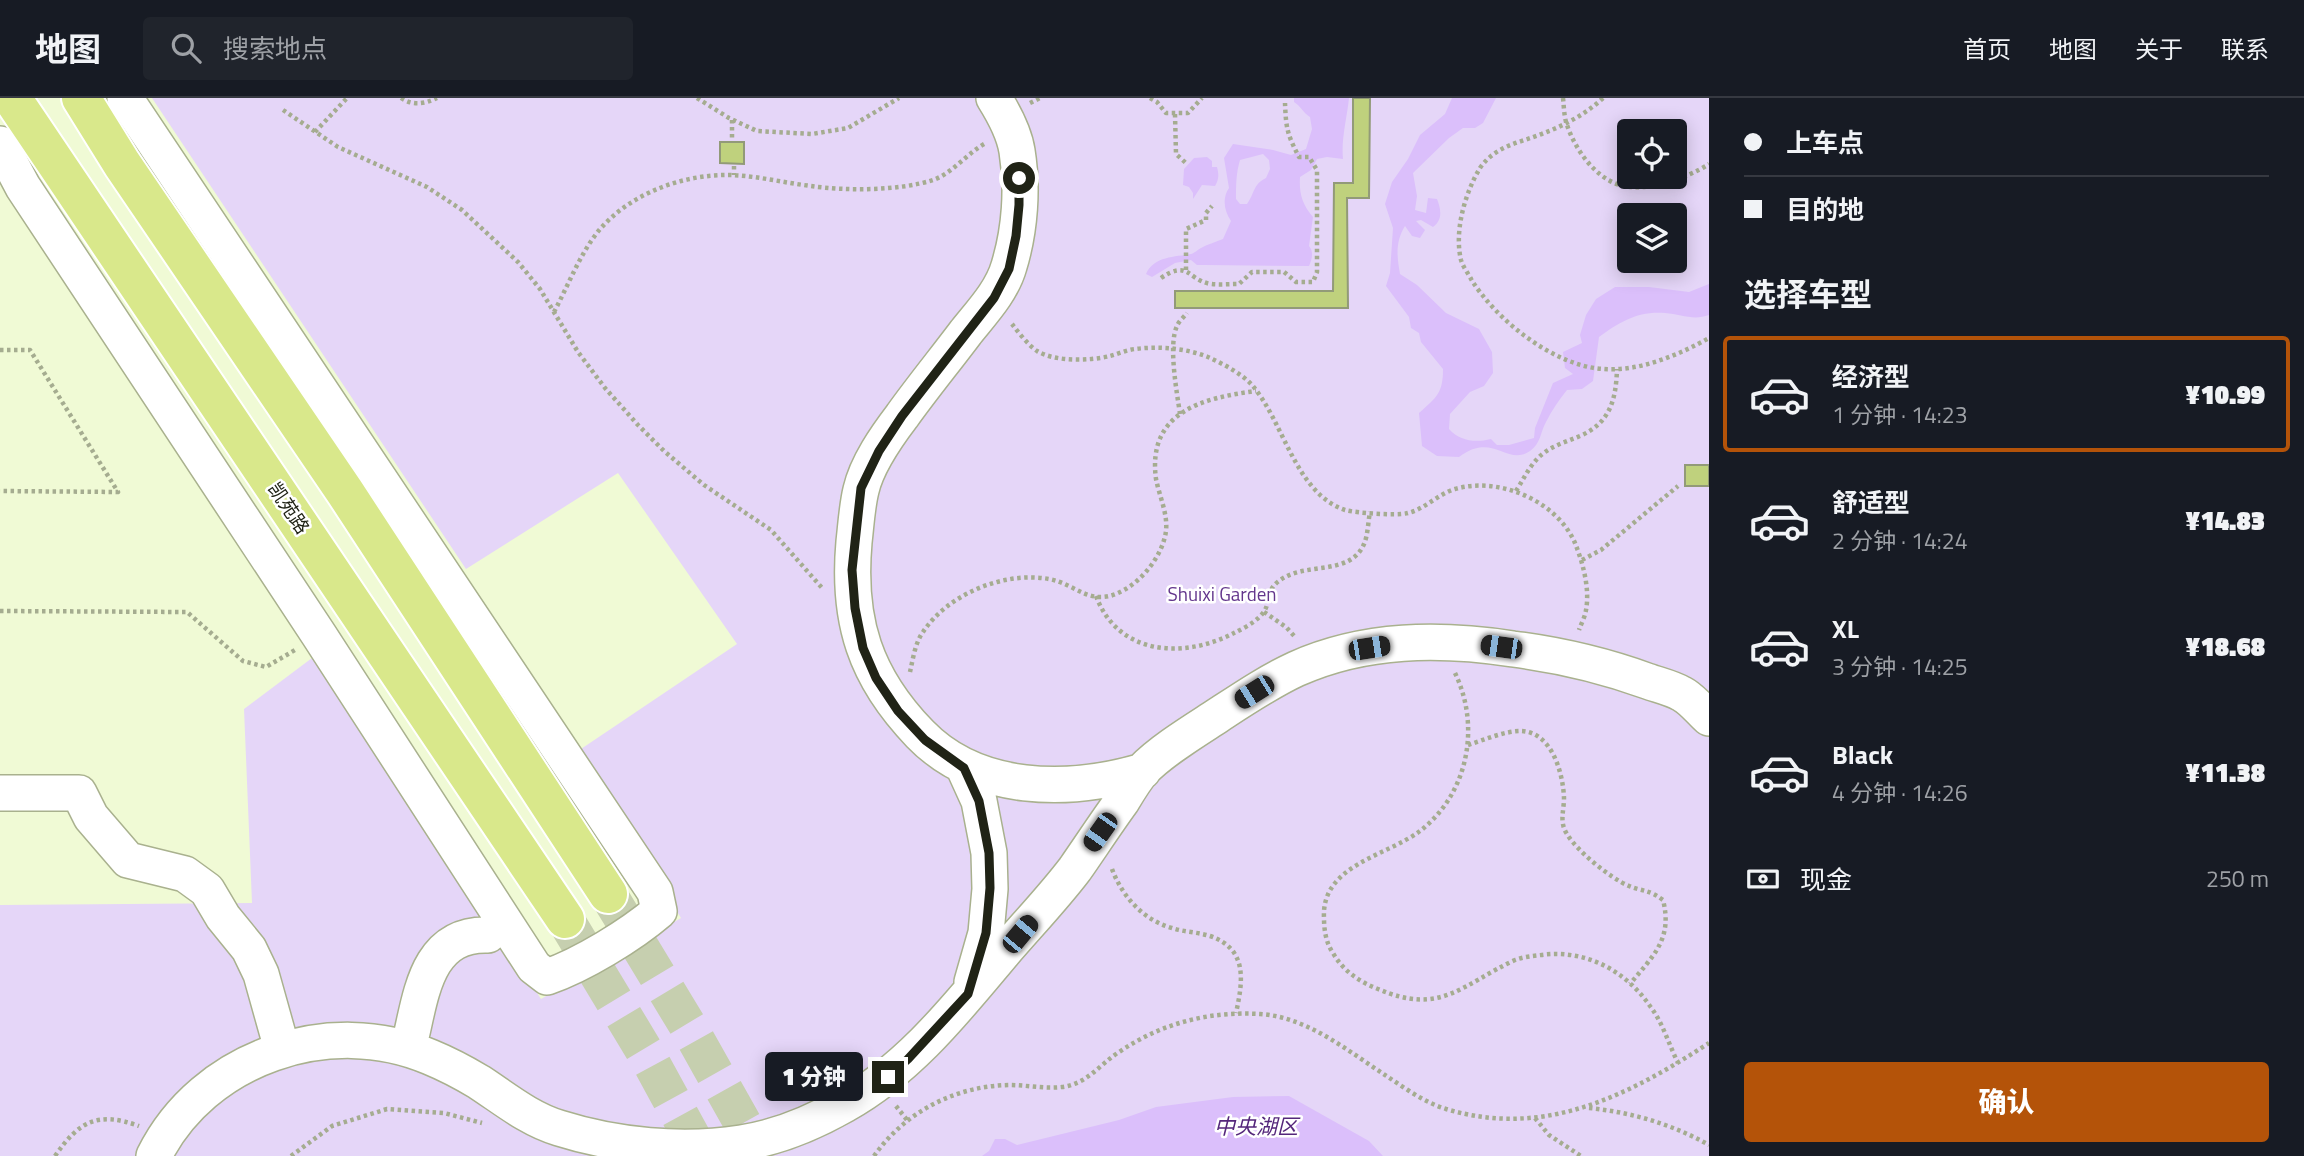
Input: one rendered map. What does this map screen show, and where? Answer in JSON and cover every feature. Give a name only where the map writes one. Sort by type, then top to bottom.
[{"type":"main road","name":"凯苑路","points":[[12,98],[565,919]]},
{"type":"main road","points":[[81,98],[122,164],[345,492],[608,894]]},
{"type":"lane","points":[[0,144],[23,187],[320,635],[534,967],[547,977],[565,971],[644,924],[659,911],[655,892],[125,98]]},
{"type":"lane","points":[[994,98],[1011,130],[1017,150],[1019,205],[1009,269],[994,298],[902,416],[879,451],[861,488],[852,570],[855,608],[863,648],[876,678],[905,719],[925,740],[964,768],[1001,780],[1044,785],[1094,782],[1143,771]]},
{"type":"lane","points":[[159,1147],[179,1117],[209,1089],[244,1067],[282,1049],[317,1041],[356,1039],[408,1049],[475,1079],[530,1116],[556,1128],[659,1147],[744,1143],[806,1123],[862,1095],[908,1059],[1071,874],[1143,771],[1194,731],[1239,701],[1301,667],[1369,648],[1440,641],[1564,656],[1696,694],[1709,718]]},
{"type":"lane","points":[[964,768],[979,801],[989,853],[990,888],[986,933],[968,994]]},
{"type":"lane","points":[[0,793],[79,793],[91,817],[128,860],[185,874],[207,890],[223,917],[249,949],[261,974],[282,1049]]},
{"type":"lane","points":[[408,1049],[429,969],[437,955],[447,945],[472,934],[488,935]]},
{"type":"path","points":[[315,132],[347,98]]},
{"type":"path","points":[[401,98],[409,103],[426,103],[437,98]]},
{"type":"path","points":[[696,98],[732,120],[757,131],[812,134],[848,128],[899,98]]},
{"type":"path","points":[[1150,98],[1166,113],[1188,113],[1202,98]]},
{"type":"path","points":[[1563,98],[1566,124],[1585,159],[1599,174],[1620,186],[1641,187],[1666,182],[1692,174],[1709,164]]},
{"type":"path","points":[[1603,98],[1591,109],[1566,124],[1501,149],[1481,167],[1461,216],[1461,262],[1491,306],[1517,328],[1564,359],[1582,366],[1616,369],[1664,358],[1709,338]]},
{"type":"path","points":[[1161,278],[1173,270],[1186,270],[1208,284],[1239,284],[1252,272],[1284,272],[1296,282],[1313,282],[1317,272],[1317,170],[1309,157],[1299,157],[1295,150],[1286,128],[1285,103]]},
{"type":"path","points":[[283,110],[338,147],[427,187],[462,209],[518,262],[554,312],[578,352],[638,425],[704,485],[771,530],[797,556],[860,634]]},
{"type":"path","points":[[1175,113],[1176,155],[1186,164]]},
{"type":"path","points":[[732,120],[732,140]]},
{"type":"path","points":[[554,312],[600,229],[620,209],[645,195],[688,180],[734,175],[814,187],[901,187],[936,179],[978,147],[1011,130]]},
{"type":"path","points":[[734,166],[734,175]]},
{"type":"path","points":[[1186,270],[1186,229],[1206,220],[1206,213],[1212,206]]},
{"type":"path","points":[[994,298],[1021,335],[1038,352],[1085,360],[1109,357],[1133,349],[1174,349],[1208,358],[1234,371],[1256,391],[1279,426],[1299,469],[1326,500],[1346,510],[1407,514],[1454,489],[1476,485],[1523,493],[1559,520],[1572,536],[1582,560],[1586,610],[1564,656]]},
{"type":"path","points":[[1180,414],[1175,380],[1174,337],[1177,324],[1187,313]]},
{"type":"path","points":[[0,349],[30,350],[118,492],[0,491]]},
{"type":"path","points":[[1516,491],[1532,463],[1546,451],[1583,435],[1603,422],[1612,405],[1616,369]]},
{"type":"path","points":[[905,719],[911,667],[922,633],[938,615],[976,587],[1000,581],[1049,579],[1087,596],[1106,596],[1124,590],[1144,572],[1158,556],[1166,530],[1154,456],[1161,434],[1180,414],[1209,399],[1256,391]]},
{"type":"path","points":[[1582,560],[1601,550],[1678,486]]},
{"type":"path","points":[[1096,596],[1101,611],[1128,637],[1151,647],[1195,649],[1248,626],[1264,612],[1269,591],[1279,580],[1299,572],[1340,565],[1355,558],[1365,543],[1370,512]]},
{"type":"path","points":[[0,611],[187,612],[243,661],[266,667],[320,635]]},
{"type":"path","points":[[1440,641],[1460,683],[1466,703],[1468,745],[1463,773],[1451,797],[1435,816],[1406,840],[1359,863],[1330,888],[1324,909],[1325,932],[1333,953],[1351,975],[1368,985],[1395,996],[1423,1000],[1445,997],[1519,958],[1573,954],[1597,961],[1619,974],[1651,1006],[1678,1063]]},
{"type":"path","points":[[1468,745],[1520,731],[1533,734],[1554,754],[1558,764],[1564,799],[1561,817],[1564,831],[1575,847],[1629,886],[1649,890],[1663,900],[1667,915],[1665,934],[1659,948],[1630,984]]},
{"type":"path","points":[[1100,832],[1110,850],[1111,868],[1118,885],[1130,902],[1149,917],[1170,928],[1209,935],[1222,941],[1236,953],[1243,984],[1236,1013]]},
{"type":"path","points":[[874,1156],[886,1138],[902,1124],[919,1111],[952,1096],[978,1087],[1061,1087],[1081,1083],[1118,1052],[1169,1025],[1195,1018],[1236,1013],[1292,1019],[1316,1030],[1420,1097],[1445,1108],[1472,1115],[1535,1118],[1588,1108],[1649,1081],[1709,1043]]},
{"type":"path","points":[[1588,1108],[1619,1111],[1675,1129],[1709,1145]]},
{"type":"path","points":[[291,1156],[332,1126],[387,1110],[444,1113],[485,1124]]},
{"type":"path","points":[[55,1156],[69,1135],[97,1119],[117,1118],[139,1125],[159,1147]]},
{"type":"path","points":[[1535,1118],[1549,1135],[1581,1156]]},
{"type":"green space","name":"Shuixi Garden","points":[[152,98],[1709,98],[1709,1156],[0,1156],[0,905],[252,903],[244,709],[316,655],[541,999],[681,918],[578,751],[737,644],[618,473],[466,569]]},
{"type":"water","points":[[1294,98],[1349,98],[1343,136],[1343,159],[1317,159],[1311,170],[1300,177],[1302,198],[1313,217],[1309,246],[1312,256],[1309,266],[1197,265],[1191,260],[1175,263],[1152,277],[1146,274],[1160,261],[1192,254],[1223,239],[1231,221],[1225,204],[1229,188],[1224,158],[1233,144],[1291,155],[1306,149],[1312,129],[1310,117],[1294,102]],"holes":[[[1263,154],[1269,160],[1270,169],[1266,178],[1256,186],[1247,204],[1240,204],[1236,199],[1240,160]]]},
{"type":"water","points":[[1452,98],[1496,98],[1483,123],[1475,128],[1463,128],[1449,138],[1413,173],[1417,196],[1415,210],[1426,213],[1428,198],[1437,199],[1440,218],[1433,227],[1421,220],[1416,221],[1425,230],[1420,238],[1412,236],[1405,226],[1398,244],[1398,256],[1400,274],[1417,285],[1446,313],[1479,329],[1492,352],[1493,373],[1484,386],[1470,392],[1450,414],[1449,429],[1453,433],[1468,440],[1491,439],[1497,445],[1509,445],[1534,438],[1535,428],[1553,383],[1573,374],[1565,368],[1563,352],[1582,343],[1580,335],[1586,315],[1596,299],[1615,287],[1649,287],[1689,292],[1709,284],[1709,315],[1692,317],[1665,313],[1646,314],[1622,322],[1599,337],[1593,381],[1582,389],[1567,390],[1548,418],[1536,445],[1522,455],[1481,447],[1459,457],[1437,456],[1422,446],[1419,413],[1438,394],[1443,369],[1421,342],[1419,333],[1411,328],[1409,317],[1386,286],[1390,273],[1393,228],[1385,204],[1392,182],[1420,135],[1445,114]]},
{"type":"water","points":[[1207,157],[1212,161],[1212,167],[1217,167],[1217,181],[1215,186],[1202,185],[1193,199],[1189,187],[1183,185],[1184,169],[1194,158]]},
{"type":"water","name":"中央湖区","points":[[1289,1096],[1369,1141],[1383,1156],[982,1156],[989,1151],[995,1139],[1005,1139],[1017,1145],[1119,1120],[1156,1107],[1233,1097]]},
{"type":"building","points":[[1353,98],[1370,98],[1369,198],[1347,198],[1348,308],[1175,308],[1175,291],[1333,291],[1334,183],[1353,183]]},
{"type":"building","points":[[720,142],[744,142],[744,164],[720,163]]},
{"type":"building","points":[[1685,465],[1709,465],[1709,486],[1685,486]]},
{"type":"tunnel","points":[[608,894],[691,1031],[761,1156]]},
{"type":"tunnel","points":[[565,919],[648,1057],[702,1156]]},
{"type":"route","points":[[888,1077],[968,994],[986,933],[990,888],[989,853],[979,801],[964,768],[925,740],[898,711],[876,678],[863,648],[855,608],[852,570],[861,488],[879,451],[902,416],[994,298],[1009,269],[1016,236],[1019,178]]}]
